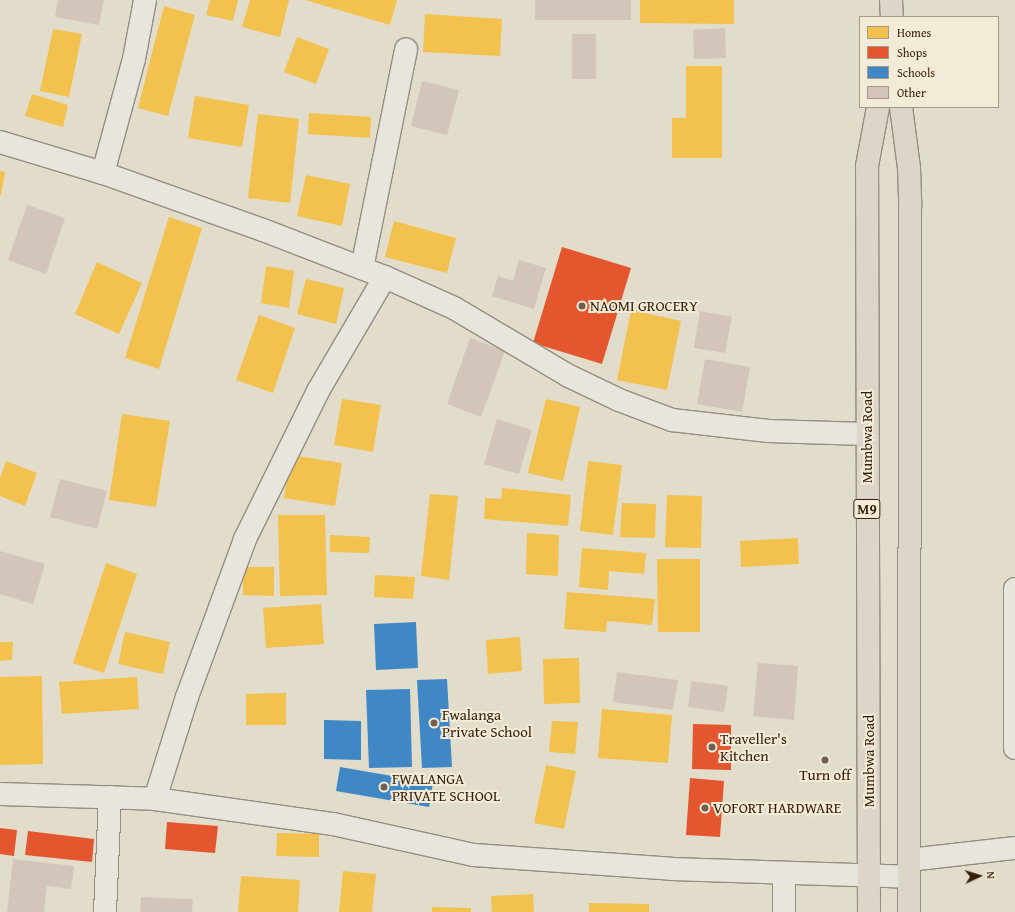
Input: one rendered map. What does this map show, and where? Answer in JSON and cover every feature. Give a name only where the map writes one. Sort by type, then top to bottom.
[{"type":"main road","points":[[891,0],[892,16]]},
{"type":"main road","name":"Mumbwa Road","points":[[869,912],[866,434],[867,166],[878,108]]},
{"type":"main road","points":[[901,108],[909,168],[910,206],[909,912]]},
{"type":"street","points":[[103,173],[134,59],[145,0]]},
{"type":"street","points":[[362,268],[406,49]]},
{"type":"street","points":[[0,142],[103,173],[264,230],[385,277],[454,308],[576,379],[619,400],[672,420],[768,431],[866,434]]},
{"type":"street","points":[[155,799],[187,697],[245,539],[318,391],[385,277]]},
{"type":"street","points":[[1015,589],[1015,748]]},
{"type":"street","points":[[0,794],[155,799],[333,824],[474,855],[672,869],[869,876],[1015,848]]},
{"type":"street","points":[[106,912],[110,797]]},
{"type":"street","points":[[784,873],[784,912]]},
{"type":"building: Homes","points":[[210,0],[238,0],[233,21],[206,15]]},
{"type":"building: Homes","points":[[250,0],[289,0],[280,37],[242,27]]},
{"type":"building: Homes","points":[[305,0],[397,0],[390,25]]},
{"type":"building: Homes","points":[[640,0],[734,0],[734,24],[640,23]]},
{"type":"building: Homes","points":[[164,6],[195,15],[168,116],[138,108]]},
{"type":"building: Homes","points":[[425,14],[502,19],[500,56],[423,52]]},
{"type":"building: Homes","points":[[53,29],[82,34],[69,97],[40,91]]},
{"type":"building: Homes","points":[[297,37],[329,49],[316,84],[284,72]]},
{"type":"building: Homes","points":[[686,66],[722,66],[722,158],[672,158],[672,118],[686,118]]},
{"type":"building: Homes","points":[[32,94],[68,105],[63,127],[25,116]]},
{"type":"building: Homes","points":[[195,96],[249,105],[242,147],[188,138]]},
{"type":"building: Homes","points":[[309,113],[371,117],[370,138],[308,134]]},
{"type":"building: Homes","points":[[258,114],[299,119],[290,203],[248,198]]},
{"type":"building: Homes","points":[[0,171],[5,172],[1,195],[0,195]]},
{"type":"building: Homes","points":[[306,175],[350,184],[342,226],[297,216]]},
{"type":"building: Homes","points":[[169,217],[202,228],[159,369],[125,358]]},
{"type":"building: Homes","points":[[394,221],[456,238],[447,273],[385,257]]},
{"type":"building: Homes","points":[[97,262],[142,283],[119,334],[75,314]]},
{"type":"building: Homes","points":[[266,266],[294,271],[289,308],[261,303]]},
{"type":"building: Homes","points":[[306,279],[344,288],[336,324],[297,314]]},
{"type":"building: Homes","points":[[631,310],[681,321],[667,390],[617,380]]},
{"type":"building: Homes","points":[[259,315],[295,328],[273,393],[236,380]]},
{"type":"building: Homes","points":[[342,399],[381,405],[373,452],[334,445]]},
{"type":"building: Homes","points":[[546,399],[580,407],[563,481],[528,473]]},
{"type":"building: Homes","points":[[122,414],[170,421],[156,507],[109,500]]},
{"type":"building: Homes","points":[[290,455],[342,463],[335,506],[284,498]]},
{"type":"building: Homes","points":[[6,461],[37,473],[25,506],[0,496],[0,478]]},
{"type":"building: Homes","points":[[588,461],[622,465],[613,535],[580,531]]},
{"type":"building: Homes","points":[[502,488],[571,495],[568,526],[484,519],[485,498],[501,499]]},
{"type":"building: Homes","points":[[430,494],[458,496],[449,580],[421,576]]},
{"type":"building: Homes","points":[[667,495],[702,496],[701,548],[665,547]]},
{"type":"building: Homes","points":[[622,503],[656,504],[655,538],[620,537]]},
{"type":"building: Homes","points":[[278,515],[325,515],[327,595],[280,596]]},
{"type":"building: Homes","points":[[527,533],[559,535],[558,576],[526,574]]},
{"type":"building: Homes","points":[[330,535],[370,537],[369,553],[330,552]]},
{"type":"building: Homes","points":[[798,538],[799,564],[741,567],[740,541]]},
{"type":"building: Homes","points":[[582,548],[646,553],[644,574],[609,571],[608,590],[579,587]]},
{"type":"building: Homes","points":[[657,559],[700,559],[700,632],[658,632]]},
{"type":"building: Homes","points":[[106,563],[137,574],[104,673],[73,663]]},
{"type":"building: Homes","points":[[243,567],[274,567],[274,596],[243,595]]},
{"type":"building: Homes","points":[[375,575],[415,577],[413,599],[374,597]]},
{"type":"building: Homes","points":[[567,592],[655,599],[652,625],[607,621],[606,632],[564,629]]},
{"type":"building: Homes","points":[[321,604],[324,644],[266,648],[263,608]]},
{"type":"building: Homes","points":[[125,632],[170,642],[163,674],[118,664]]},
{"type":"building: Homes","points":[[520,637],[522,671],[488,674],[486,640]]},
{"type":"building: Homes","points":[[0,642],[13,642],[12,660],[0,661]]},
{"type":"building: Homes","points":[[579,658],[580,703],[544,704],[543,659]]},
{"type":"building: Homes","points":[[42,676],[43,764],[0,765],[0,677]]},
{"type":"building: Homes","points":[[137,677],[139,709],[62,714],[59,682]]},
{"type":"building: Homes","points":[[286,693],[286,725],[246,725],[246,694]]},
{"type":"building: Homes","points":[[602,709],[672,715],[668,763],[598,758]]},
{"type":"building: Homes","points":[[552,721],[578,722],[575,754],[549,752]]},
{"type":"building: Homes","points":[[546,765],[576,771],[564,829],[534,823]]},
{"type":"building: Homes","points":[[277,833],[319,834],[319,857],[276,856]]},
{"type":"building: Homes","points":[[343,871],[376,874],[372,912],[339,912]]},
{"type":"building: Homes","points":[[241,876],[300,880],[298,912],[238,912]]},
{"type":"building: Homes","points":[[533,894],[534,912],[492,912],[491,896]]},
{"type":"building: Homes","points":[[589,903],[649,904],[649,912],[589,912]]},
{"type":"building: Homes","points":[[432,907],[471,908],[471,912],[432,912]]},
{"type":"building: Shops","name":"NAOMI GROCERY","points":[[562,247],[631,268],[602,364],[533,343]]},
{"type":"building: Shops","name":"Traveller's Kitchen","points":[[693,724],[731,725],[731,770],[692,769]]},
{"type":"building: Shops","name":"VOFORT HARDWARE","points":[[690,778],[724,781],[720,837],[686,835]]},
{"type":"building: Shops","points":[[167,822],[218,826],[215,853],[165,849]]},
{"type":"building: Shops","points":[[0,828],[17,830],[14,856],[0,854]]},
{"type":"building: Shops","points":[[28,831],[94,839],[92,862],[25,855]]},
{"type":"building: Schools","name":"FWALANGA PRIVATE SCHOOL","points":[[416,622],[418,668],[376,670],[374,624]]},
{"type":"building: Schools","name":"Fwalanga Private School","points":[[447,679],[452,767],[422,768],[417,680]]},
{"type":"building: Schools","points":[[410,689],[412,767],[369,768],[366,690]]},
{"type":"building: Schools","name":"FWALANGA PRIVATE SCHOOL","points":[[324,720],[361,721],[361,760],[324,759]]},
{"type":"building: Schools","name":"FWALANGA PRIVATE SCHOOL","points":[[340,767],[433,783],[429,807],[336,791]]},
{"type":"building: Other","points":[[58,0],[104,0],[99,25],[55,17]]},
{"type":"building: Other","points":[[535,0],[631,0],[631,20],[535,20]]},
{"type":"building: Other","points":[[725,28],[726,58],[694,59],[693,30]]},
{"type":"building: Other","points":[[572,34],[596,34],[596,79],[572,79]]},
{"type":"building: Other","points":[[422,81],[459,90],[447,135],[411,126]]},
{"type":"building: Other","points":[[27,205],[65,218],[46,274],[8,260]]},
{"type":"building: Other","points":[[519,260],[546,268],[534,309],[492,296],[498,276],[513,281]]},
{"type":"building: Other","points":[[700,311],[732,317],[725,353],[694,348]]},
{"type":"building: Other","points":[[470,338],[505,351],[481,417],[447,404]]},
{"type":"building: Other","points":[[705,359],[750,367],[742,412],[697,404]]},
{"type":"building: Other","points":[[497,419],[532,430],[519,474],[484,464]]},
{"type":"building: Other","points":[[60,479],[107,491],[97,529],[50,517]]},
{"type":"building: Other","points":[[0,551],[45,564],[33,604],[0,594]]},
{"type":"building: Other","points":[[758,663],[798,666],[794,720],[753,716]]},
{"type":"building: Other","points":[[617,672],[678,680],[673,710],[613,702]]},
{"type":"building: Other","points":[[691,681],[728,686],[724,712],[688,707]]},
{"type":"building: Other","points":[[13,859],[74,866],[71,889],[47,886],[44,912],[7,912]]},
{"type":"building: Other","points":[[141,897],[193,899],[192,912],[140,912]]},
{"type":"place","name":"NAOMI GROCERY","points":[[582,306]]},
{"type":"place","name":"Fwalanga Private School","points":[[434,723]]},
{"type":"place","name":"Traveller's Kitchen","points":[[712,747]]},
{"type":"place","name":"Turn off","points":[[825,760]]},
{"type":"place","name":"FWALANGA PRIVATE SCHOOL","points":[[384,787]]},
{"type":"place","name":"VOFORT HARDWARE","points":[[705,808]]}]
